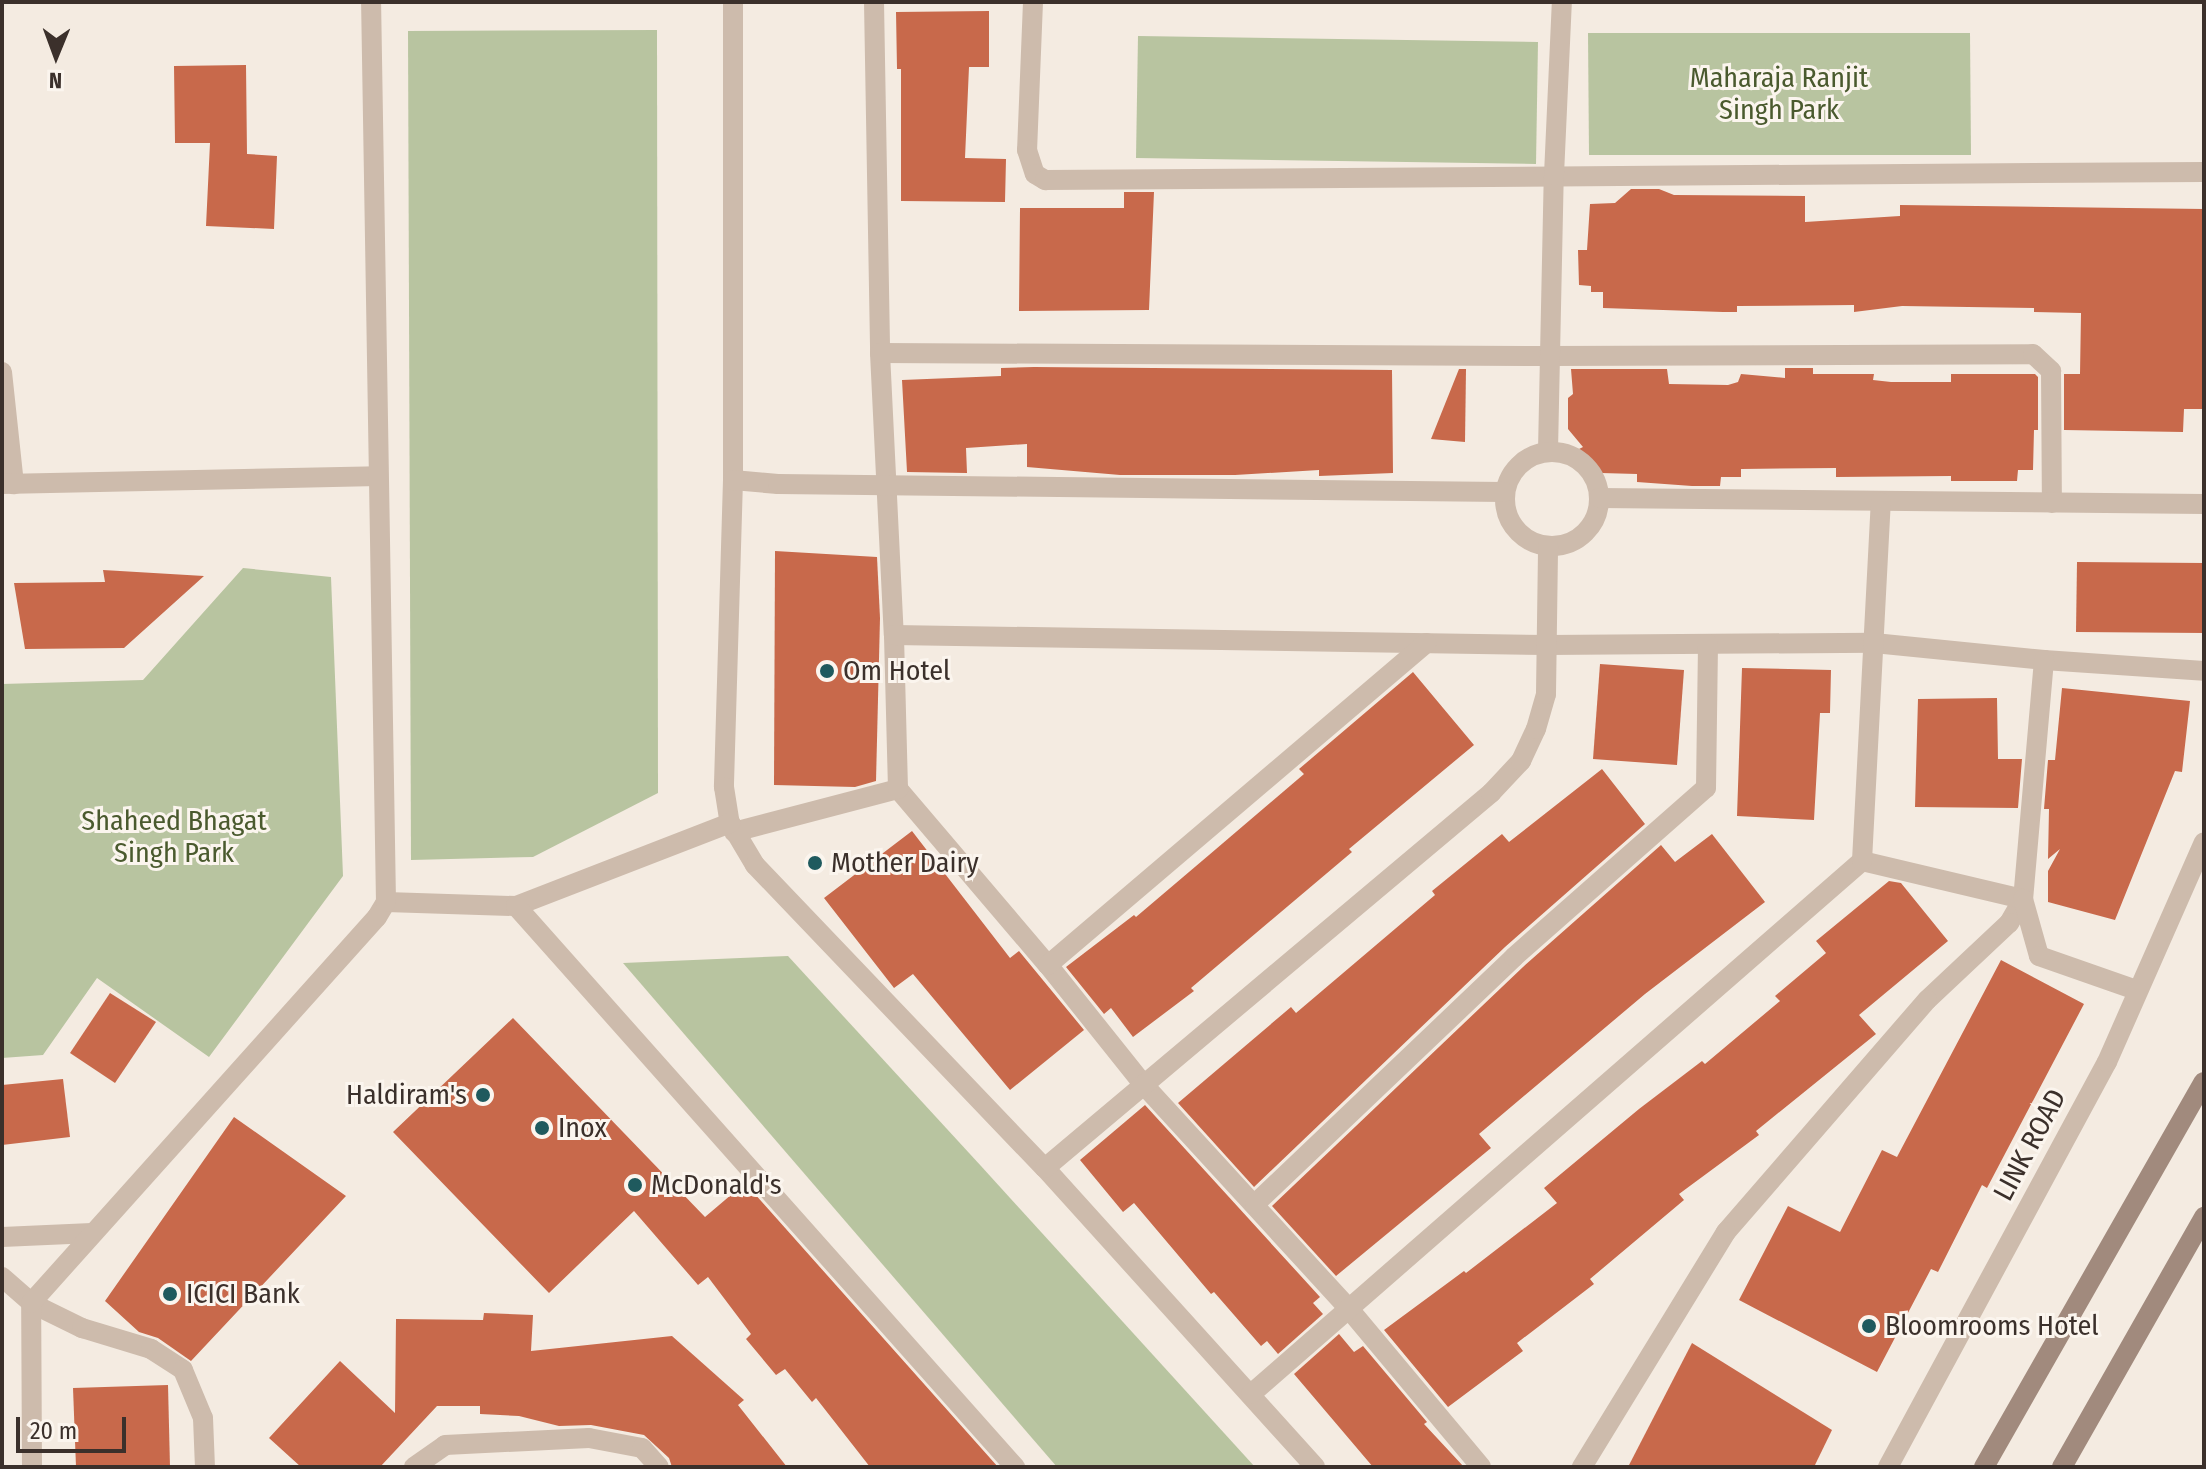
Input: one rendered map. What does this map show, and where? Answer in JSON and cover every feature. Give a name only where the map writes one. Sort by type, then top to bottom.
[{"type":"main road","points":[[1984,1467],[2204,1082]]},
{"type":"main road","points":[[2062,1467],[2204,1217]]},
{"type":"street","points":[[32,1467],[31,1303],[357,940],[386,902],[371,2]]},
{"type":"street","points":[[733,2],[733,480],[724,787],[732,828],[755,865],[1045,1168],[1315,1467]]},
{"type":"street","points":[[874,2],[880,353],[898,789],[1048,965],[1143,1084],[1349,1309],[1481,1467]]},
{"type":"street","points":[[1033,2],[1027,150],[1035,174],[1045,180],[2204,172]]},
{"type":"street","points":[[1548,451],[1554,175],[1562,2]]},
{"type":"street","points":[[880,353],[1550,356],[2033,354],[2051,371],[2052,503]]},
{"type":"street","points":[[2,372],[8,484],[378,476]]},
{"type":"street","points":[[1548,451],[1574,457],[1587,467],[1599,498],[1599,508],[1587,531],[1574,541],[1548,546],[1535,544],[1516,531],[1507,516],[1504,492],[1512,473],[1523,461],[1548,451]]},
{"type":"street","points":[[733,480],[886,485],[1504,492]]},
{"type":"street","points":[[1599,498],[2204,504]]},
{"type":"street","points":[[1251,1394],[1862,861],[1881,503]]},
{"type":"street","points":[[1045,1168],[1491,793],[1521,761],[1536,729],[1546,694],[1548,546]]},
{"type":"street","points":[[894,635],[1547,645],[1874,643],[2044,660],[2204,671]]},
{"type":"street","points":[[1048,965],[1427,643]]},
{"type":"street","points":[[1255,1204],[1514,957],[1706,788],[1708,644]]},
{"type":"street","points":[[2044,660],[2023,899],[2039,956],[2136,990]]},
{"type":"street","points":[[386,902],[516,906],[732,828],[898,789]]},
{"type":"street","name":"LINK ROAD","points":[[1888,1467],[2107,1062],[2136,990],[2204,842]]},
{"type":"street","points":[[1862,861],[2023,899]]},
{"type":"street","points":[[1582,1467],[1726,1232],[1927,1000],[2009,923],[2023,899]]},
{"type":"street","points":[[516,906],[1015,1467]]},
{"type":"street","points":[[2,1237],[92,1233]]},
{"type":"street","points":[[2,1277],[31,1303],[82,1328],[151,1349],[183,1370],[203,1418],[205,1467]]},
{"type":"street","points":[[414,1467],[445,1445],[589,1438],[642,1448],[659,1467]]},
{"type":"green space","points":[[657,30],[658,793],[533,857],[411,860],[408,31]]},
{"type":"green space","name":"Maharaja Ranjit Singh Park","points":[[1588,33],[1970,33],[1971,155],[1589,155]]},
{"type":"green space","points":[[1138,36],[1538,42],[1536,164],[1136,158]]},
{"type":"green space","name":"Shaheed Bhagat Singh Park","points":[[243,568],[331,577],[343,876],[209,1057],[97,978],[43,1055],[2,1058],[2,684],[143,680]]},
{"type":"green space","points":[[788,956],[1255,1467],[1057,1467],[623,963]]},
{"type":"building","points":[[989,11],[989,67],[969,67],[965,158],[1006,159],[1005,202],[901,201],[901,69],[897,69],[896,12]]},
{"type":"building","points":[[246,65],[247,154],[277,156],[274,229],[206,226],[210,143],[175,143],[174,66]]},
{"type":"building","points":[[1631,189],[1659,189],[1674,195],[1805,196],[1805,222],[1900,216],[1900,205],[2204,209],[2204,409],[2184,409],[2183,432],[2064,430],[2064,374],[2080,374],[2081,313],[2034,312],[2034,308],[1902,306],[1854,312],[1854,305],[1737,306],[1737,312],[1603,308],[1603,292],[1591,292],[1591,286],[1579,285],[1578,250],[1587,250],[1590,204],[1615,203]]},
{"type":"building","points":[[1124,192],[1154,192],[1149,310],[1019,311],[1020,208],[1124,208]]},
{"type":"building","points":[[1001,368],[1392,370],[1393,473],[1319,476],[1319,470],[1235,475],[1120,475],[1027,467],[1027,444],[966,448],[967,473],[907,472],[902,380],[1001,376]]},
{"type":"building","points":[[1785,368],[1813,368],[1813,374],[1874,374],[1873,380],[1891,382],[1951,382],[1951,374],[2035,374],[2038,377],[2038,430],[2034,430],[2033,470],[2018,470],[2017,481],[1951,481],[1951,476],[1836,477],[1836,468],[1741,469],[1741,477],[1721,477],[1720,486],[1692,486],[1637,482],[1637,474],[1601,473],[1571,453],[1583,447],[1568,429],[1568,398],[1573,394],[1571,369],[1667,369],[1669,384],[1728,385],[1738,382],[1741,374],[1785,378]]},
{"type":"building","points":[[1459,369],[1466,369],[1465,442],[1431,439]]},
{"type":"building","name":"Om Hotel","points":[[775,551],[877,557],[880,618],[876,781],[855,787],[774,785]]},
{"type":"building","points":[[2077,562],[2204,563],[2204,633],[2076,632]]},
{"type":"building","points":[[103,570],[204,576],[124,648],[25,649],[14,583],[105,582]]},
{"type":"building","points":[[1600,664],[1684,670],[1677,765],[1593,759]]},
{"type":"building","points":[[1742,668],[1831,670],[1830,713],[1820,713],[1814,820],[1737,816]]},
{"type":"building","points":[[1413,672],[1474,745],[1349,849],[1352,852],[1191,988],[1194,991],[1133,1037],[1111,1008],[1104,1014],[1066,967],[1134,915],[1136,917],[1209,855],[1304,774],[1299,769]]},
{"type":"building","points":[[2062,688],[2190,701],[2182,772],[2175,771],[2115,920],[2048,902],[2048,871],[2060,849],[2048,859],[2049,809],[2044,809],[2048,760],[2055,760]]},
{"type":"building","points":[[1997,698],[1998,759],[2022,759],[2018,808],[1915,807],[1918,699]]},
{"type":"building","points":[[1602,769],[1645,824],[1505,947],[1254,1187],[1178,1103],[1291,1007],[1296,1013],[1435,895],[1432,891],[1502,834],[1509,842]]},
{"type":"building","points":[[912,831],[1010,958],[1019,951],[1084,1030],[1010,1090],[913,974],[894,988],[824,898]]},
{"type":"building","points":[[1712,834],[1765,902],[1645,994],[1479,1134],[1491,1148],[1336,1276],[1272,1206],[1523,967],[1661,845],[1675,862]]},
{"type":"building","points":[[1889,881],[1901,883],[1948,941],[1859,1015],[1876,1034],[1756,1131],[1759,1135],[1679,1194],[1684,1200],[1590,1279],[1594,1284],[1517,1343],[1523,1351],[1448,1407],[1384,1330],[1464,1271],[1466,1273],[1557,1203],[1544,1188],[1639,1109],[1702,1061],[1705,1064],[1780,1001],[1775,996],[1826,953],[1816,941]]},
{"type":"building","points":[[2001,960],[2084,1004],[1987,1188],[1982,1185],[1938,1272],[1931,1269],[1877,1372],[1739,1300],[1788,1206],[1840,1232],[1882,1150],[1897,1157]]},
{"type":"building","points":[[110,993],[156,1022],[115,1083],[70,1053]]},
{"type":"building","points":[[513,1018],[705,1217],[745,1183],[998,1467],[870,1467],[816,1398],[812,1402],[785,1369],[776,1375],[746,1339],[751,1334],[708,1277],[698,1285],[634,1211],[549,1293],[393,1132]]},
{"type":"building","points":[[63,1079],[70,1137],[2,1145],[2,1085]]},
{"type":"building","points":[[1145,1105],[1320,1297],[1313,1303],[1323,1314],[1278,1354],[1267,1341],[1261,1346],[1214,1292],[1211,1294],[1134,1203],[1123,1212],[1080,1160]]},
{"type":"building","points":[[234,1117],[346,1196],[191,1361],[158,1338],[139,1332],[105,1301]]},
{"type":"building","points":[[484,1313],[533,1315],[531,1351],[672,1336],[744,1400],[738,1405],[787,1467],[672,1467],[669,1458],[644,1435],[591,1425],[559,1426],[519,1416],[480,1414],[480,1406],[437,1406],[380,1467],[301,1467],[269,1438],[340,1361],[395,1413],[396,1319],[483,1320]]},
{"type":"building","points":[[1339,1334],[1354,1352],[1363,1346],[1427,1422],[1424,1424],[1464,1467],[1373,1467],[1294,1374]]},
{"type":"building","points":[[1692,1343],[1832,1430],[1814,1467],[1628,1467]]},
{"type":"building","points":[[168,1385],[170,1467],[76,1467],[73,1388]]},
{"type":"place","name":"Om Hotel","points":[[827,671]]},
{"type":"place","name":"Mother Dairy","points":[[815,863]]},
{"type":"place","name":"Haldiram's","points":[[483,1095]]},
{"type":"place","name":"Inox","points":[[542,1128]]},
{"type":"place","name":"McDonald's","points":[[635,1185]]},
{"type":"place","name":"ICICI Bank","points":[[170,1294]]},
{"type":"place","name":"Bloomrooms Hotel","points":[[1869,1326]]}]
